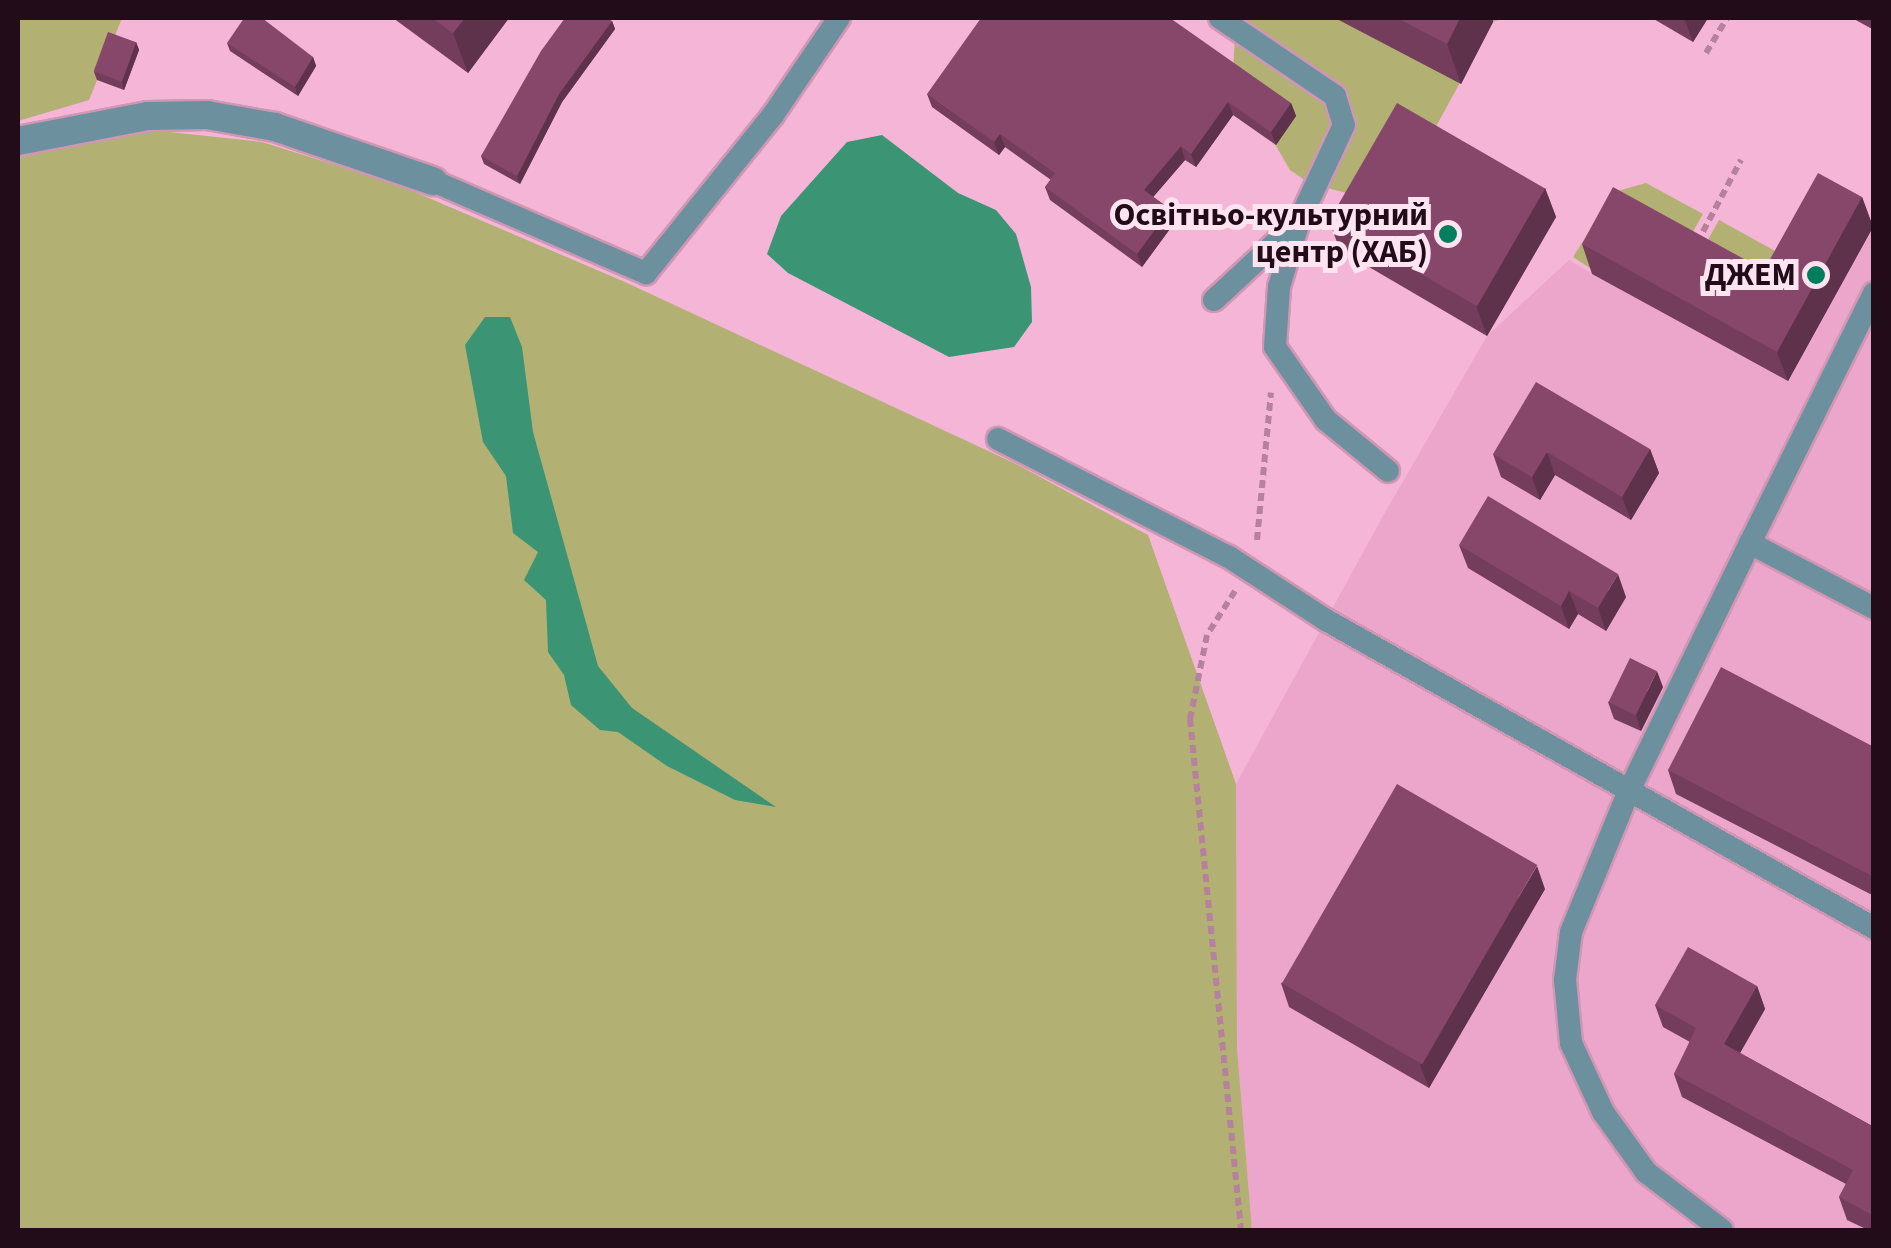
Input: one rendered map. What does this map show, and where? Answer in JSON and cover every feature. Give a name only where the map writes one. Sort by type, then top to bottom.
[{"type":"street","points":[[18,141],[148,116],[207,115],[275,127],[433,180]]},
{"type":"lane","points":[[433,180],[646,273],[773,115],[839,18]]},
{"type":"lane","points":[[1220,18],[1335,96],[1344,126],[1299,220],[1279,287],[1275,347],[1326,420],[1388,471]]},
{"type":"lane","points":[[1214,300],[1299,220]]},
{"type":"lane","points":[[1722,1230],[1646,1172],[1603,1112],[1570,1043],[1564,980],[1571,932],[1628,793],[1874,293]]},
{"type":"lane","points":[[998,440],[1229,558],[1628,793],[1874,928]]},
{"type":"lane","points":[[1750,544],[1874,608]]},
{"type":"path","points":[[1706,52],[1727,18]]},
{"type":"path","points":[[1691,254],[1741,160]]},
{"type":"path","points":[[1255,560],[1275,347]]},
{"type":"path","points":[[1241,1230],[1190,719],[1207,635],[1246,574]]},
{"type":"shaded area","points":[[18,18],[122,18],[89,100],[18,121]]},
{"type":"shaded area","points":[[1236,18],[1503,18],[1493,22],[1427,143],[1369,199],[1309,183],[1290,170],[1233,72]]},
{"type":"shaded area","points":[[141,129],[262,142],[396,184],[625,282],[1014,463],[1148,535],[1236,784],[1237,1048],[1252,1230],[18,1230],[18,158]]},
{"type":"shaded area","points":[[882,135],[958,193],[996,210],[1016,234],[1031,287],[1032,322],[1014,347],[949,357],[788,273],[767,254],[781,216],[847,142]]},
{"type":"shaded area","points":[[1646,183],[1703,214],[1687,242],[1626,210],[1590,268],[1573,257],[1614,192]]},
{"type":"shaded area","points":[[1829,203],[1873,227],[1873,1230],[1252,1230],[1237,1048],[1236,784],[1383,516],[1487,336],[1569,260],[1593,274],[1775,300]]},
{"type":"shaded area","points":[[1719,220],[1780,254],[1763,285],[1702,251]]},
{"type":"shaded area","points":[[485,317],[510,317],[522,347],[533,432],[598,666],[632,708],[776,807],[735,800],[667,766],[618,732],[600,730],[571,705],[564,675],[548,652],[546,600],[524,580],[538,552],[513,533],[506,476],[483,442],[465,345]]},
{"type":"building","points":[[244,18],[262,18],[313,57],[295,87],[227,43]]},
{"type":"building","points":[[432,18],[465,18],[453,33]]},
{"type":"building","points":[[565,18],[612,21],[559,94],[517,176],[481,156],[541,51]]},
{"type":"building","points":[[981,18],[1170,18],[1291,103],[1271,132],[1228,102],[1191,154],[1181,146],[1144,190],[1170,209],[1137,254],[1045,187],[1055,173],[1000,134],[994,142],[927,94]]},
{"type":"building","points":[[1397,18],[1460,18],[1447,44]]},
{"type":"building","points":[[108,32],[136,42],[122,82],[94,71]]},
{"type":"building","name":"Освітньо-культурний центр (ХАБ)","points":[[1397,103],[1545,188],[1477,306],[1329,221]]},
{"type":"building","points":[[1818,173],[1862,197],[1777,352],[1582,244],[1613,187],[1764,270]]},
{"type":"building","points":[[1536,382],[1650,449],[1622,497],[1547,452],[1532,477],[1493,454]]},
{"type":"building","points":[[1488,496],[1618,574],[1598,608],[1569,591],[1561,606],[1459,545]]},
{"type":"building","points":[[1630,658],[1657,671],[1635,715],[1609,702]]},
{"type":"building","points":[[1721,667],[1874,747],[1874,877],[1668,770]]},
{"type":"building","points":[[1397,784],[1537,865],[1422,1064],[1282,983]]},
{"type":"building","points":[[1688,947],[1757,986],[1724,1044],[1874,1127],[1874,1216],[1839,1197],[1853,1170],[1674,1074],[1696,1028],[1655,1005]]},
{"type":"place","name":"Освітньо-культурний центр (ХАБ)","points":[[1448,234]]},
{"type":"place","name":"ДЖЕМ","points":[[1816,275]]}]
